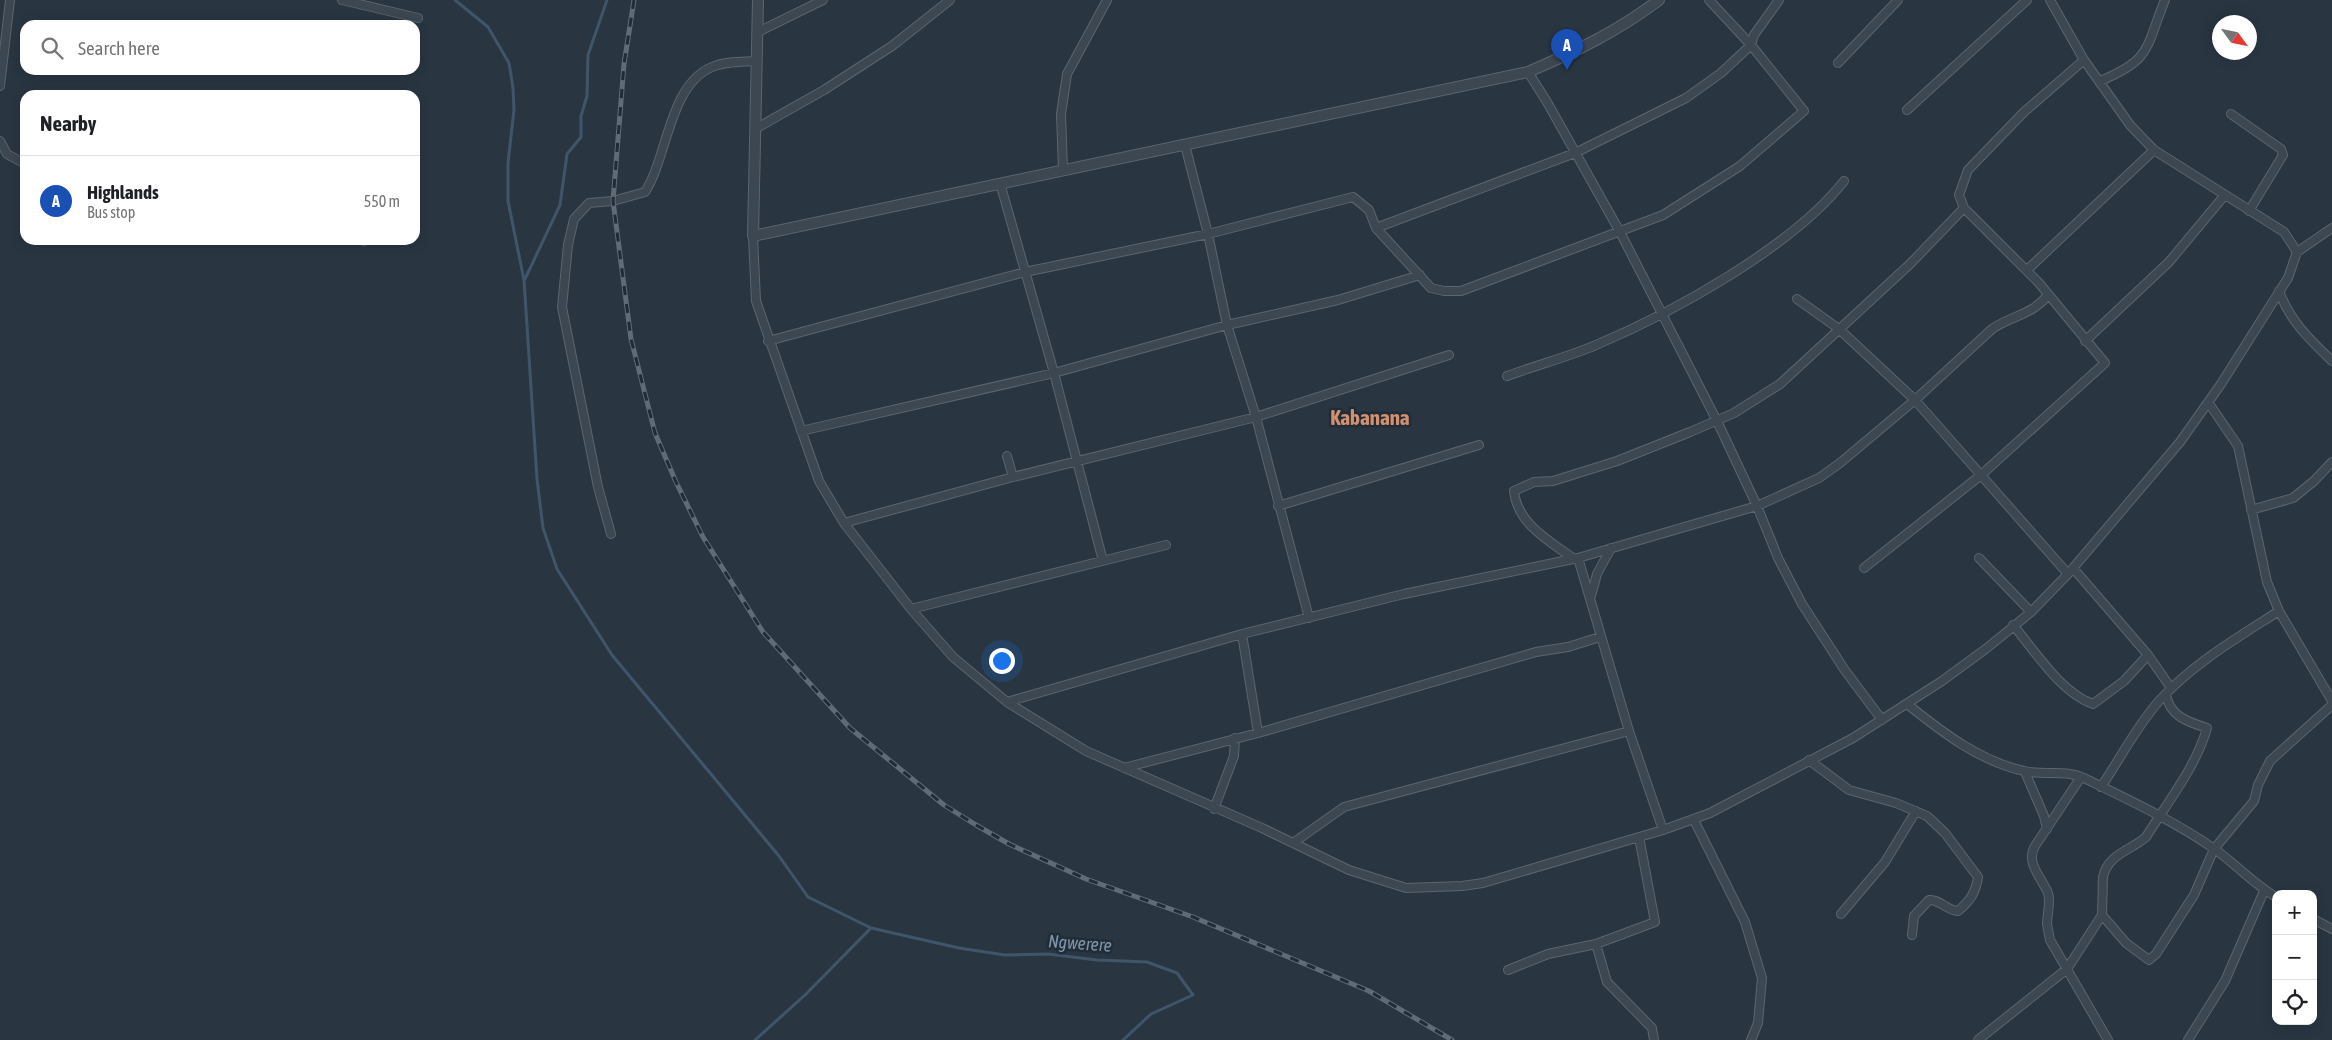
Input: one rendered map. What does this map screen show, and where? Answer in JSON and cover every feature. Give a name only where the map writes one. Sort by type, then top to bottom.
[{"type":"street","points":[[0,86],[10,0]]},
{"type":"street","points":[[342,0],[418,18]]},
{"type":"street","points":[[758,0],[753,236],[756,300],[768,341],[819,481],[844,523],[911,609],[953,656],[1007,702],[1086,751],[1294,843],[1349,870],[1406,888],[1429,889],[1483,883],[1694,820],[1853,738],[1882,720],[1987,648],[2031,612],[2071,571],[2112,520],[2152,478],[2208,402],[2279,291],[2293,266],[2296,252],[2284,232],[2224,196],[2154,150],[2130,125],[2084,60],[2050,0]]},
{"type":"street","points":[[758,32],[823,0]]},
{"type":"street","points":[[755,129],[824,90],[892,46],[950,0]]},
{"type":"street","points":[[1063,170],[1061,114],[1067,74],[1107,0]]},
{"type":"street","points":[[753,236],[1528,72],[1587,46],[1629,23],[1659,0]]},
{"type":"street","points":[[768,341],[1025,272],[1208,234],[1353,197],[1369,210],[1376,228],[1431,288],[1444,291],[1461,290],[1663,215],[1740,166],[1804,111],[1751,45],[1709,0]]},
{"type":"street","points":[[1376,228],[1575,153],[1686,98],[1721,73],[1751,45],[1754,35],[1779,0]]},
{"type":"street","points":[[1838,63],[1898,0]]},
{"type":"street","points":[[1907,110],[2026,0]]},
{"type":"street","points":[[2100,81],[2132,66],[2143,56],[2165,0]]},
{"type":"street","points":[[1864,568],[1981,475],[2105,364],[2027,270],[1964,208],[1959,195],[1962,181],[1968,170],[2024,112],[2084,60]]},
{"type":"street","points":[[611,534],[598,487],[562,307],[568,245],[574,219],[588,203],[613,201],[645,192],[656,174],[682,94],[694,79],[712,67],[757,61]]},
{"type":"street","points":[[1528,72],[1620,232],[1717,421],[1757,506],[1778,558],[1802,604],[1882,720]]},
{"type":"street","points":[[2231,114],[2282,149],[2283,155],[2249,211]]},
{"type":"street","points":[[0,141],[7,154],[20,161]]},
{"type":"street","points":[[1185,145],[1208,234],[1227,325],[1256,417],[1309,618]]},
{"type":"street","points":[[2027,270],[2154,150]]},
{"type":"street","points":[[1507,376],[1596,345],[1662,314],[1759,256],[1802,222],[1835,192],[1844,180]]},
{"type":"street","points":[[1000,183],[1054,373],[1103,561]]},
{"type":"street","points":[[2084,341],[2169,262],[2224,196]]},
{"type":"street","points":[[1662,830],[1600,637],[1591,596],[1576,559],[1523,518],[1515,504],[1514,491],[1534,482],[1553,481],[1617,461],[1734,413],[1780,384],[1910,264],[1964,208]]},
{"type":"street","points":[[2296,252],[2332,228]]},
{"type":"street","points":[[801,431],[1054,373],[1227,325],[1338,300],[1420,275]]},
{"type":"street","points":[[2279,291],[2286,310],[2298,328],[2332,361]]},
{"type":"street","points":[[1007,702],[1242,634],[1404,594],[1576,559],[1757,506],[1819,478],[1915,400],[1992,329],[2005,320],[2032,311],[2048,295]]},
{"type":"street","points":[[1797,299],[1839,329],[1915,400],[1981,475],[2148,655],[2169,691],[2169,708],[2175,714],[2207,728],[2191,764],[2157,816],[2146,837],[2139,843],[2116,855],[2104,872],[2102,915],[2067,969],[1978,1040]]},
{"type":"street","points":[[844,523],[1013,477],[1256,417],[1450,356]]},
{"type":"street","points":[[2102,915],[2117,934],[2139,954],[2149,960],[2153,957],[2194,895],[2214,849],[2225,833],[2254,801],[2258,785],[2270,761],[2332,703],[2278,611],[2267,582],[2238,446],[2208,402]]},
{"type":"street","points":[[1278,506],[1479,445]]},
{"type":"street","points":[[1007,456],[1013,477]]},
{"type":"street","points":[[2251,510],[2293,498],[2314,481],[2332,462]]},
{"type":"street","points":[[911,609],[1166,544]]},
{"type":"street","points":[[1591,596],[1597,574],[1610,548]]},
{"type":"street","points":[[1978,558],[2031,612]]},
{"type":"street","points":[[2101,787],[2133,737],[2169,691],[2205,661],[2278,611]]},
{"type":"street","points":[[2013,625],[2068,691],[2079,700],[2093,704],[2124,681],[2148,655]]},
{"type":"street","points":[[1242,634],[1258,733]]},
{"type":"street","points":[[1124,768],[1258,733],[1536,652],[1568,647],[1600,637]]},
{"type":"street","points":[[1907,704],[1942,732],[1976,753],[2025,772],[2068,773],[2082,777],[2157,816],[2214,849],[2264,891],[2272,895]]},
{"type":"street","points":[[1294,843],[1344,807],[1629,731]]},
{"type":"street","points":[[1214,809],[1234,756],[1235,738]]},
{"type":"street","points":[[1809,760],[1849,790],[1896,803],[1936,822],[1978,876],[1976,888],[1971,898],[1958,910],[1952,911],[1941,902],[1929,900],[1914,916],[1912,935]]},
{"type":"street","points":[[2025,772],[2048,828]]},
{"type":"street","points":[[2082,777],[2032,851],[2032,856],[2038,878],[2048,893],[2047,923],[2050,940],[2108,1040]]},
{"type":"street","points":[[1841,914],[1885,862],[1916,811]]},
{"type":"street","points":[[1694,820],[1745,922],[1762,978],[1758,1023],[1750,1040]]},
{"type":"street","points":[[1508,970],[1548,954],[1596,944],[1656,922],[1639,837]]},
{"type":"street","points":[[2188,1040],[2225,981],[2264,891]]},
{"type":"street","points":[[2317,921],[2332,929]]},
{"type":"street","points":[[1596,944],[1607,982],[1652,1028],[1654,1040]]},
{"type":"waterway","name":"Ngwerere","points":[[455,0],[488,27],[509,63],[514,110],[508,163],[508,201],[524,280],[537,479],[543,528],[557,569],[612,655],[779,856],[808,897],[871,928],[959,948],[1005,955],[1048,954],[1097,960],[1147,962],[1177,973],[1193,995],[1151,1014],[1123,1040]]},
{"type":"waterway","points":[[525,279],[560,205],[567,154],[581,137],[581,116],[587,96],[588,55],[607,0]]},
{"type":"waterway","points":[[755,1040],[805,995],[871,928]]},
{"type":"railway","points":[[634,0],[624,64],[613,201],[631,339],[655,433],[676,482],[703,537],[763,632],[850,728],[944,805],[976,825],[1009,844],[1086,879],[1193,917],[1369,991],[1452,1040]]},
{"type":"place","name":"Highlands","points":[[1567,70]]},
{"type":"district","name":"Kabanana","points":[[1370,417]]}]
